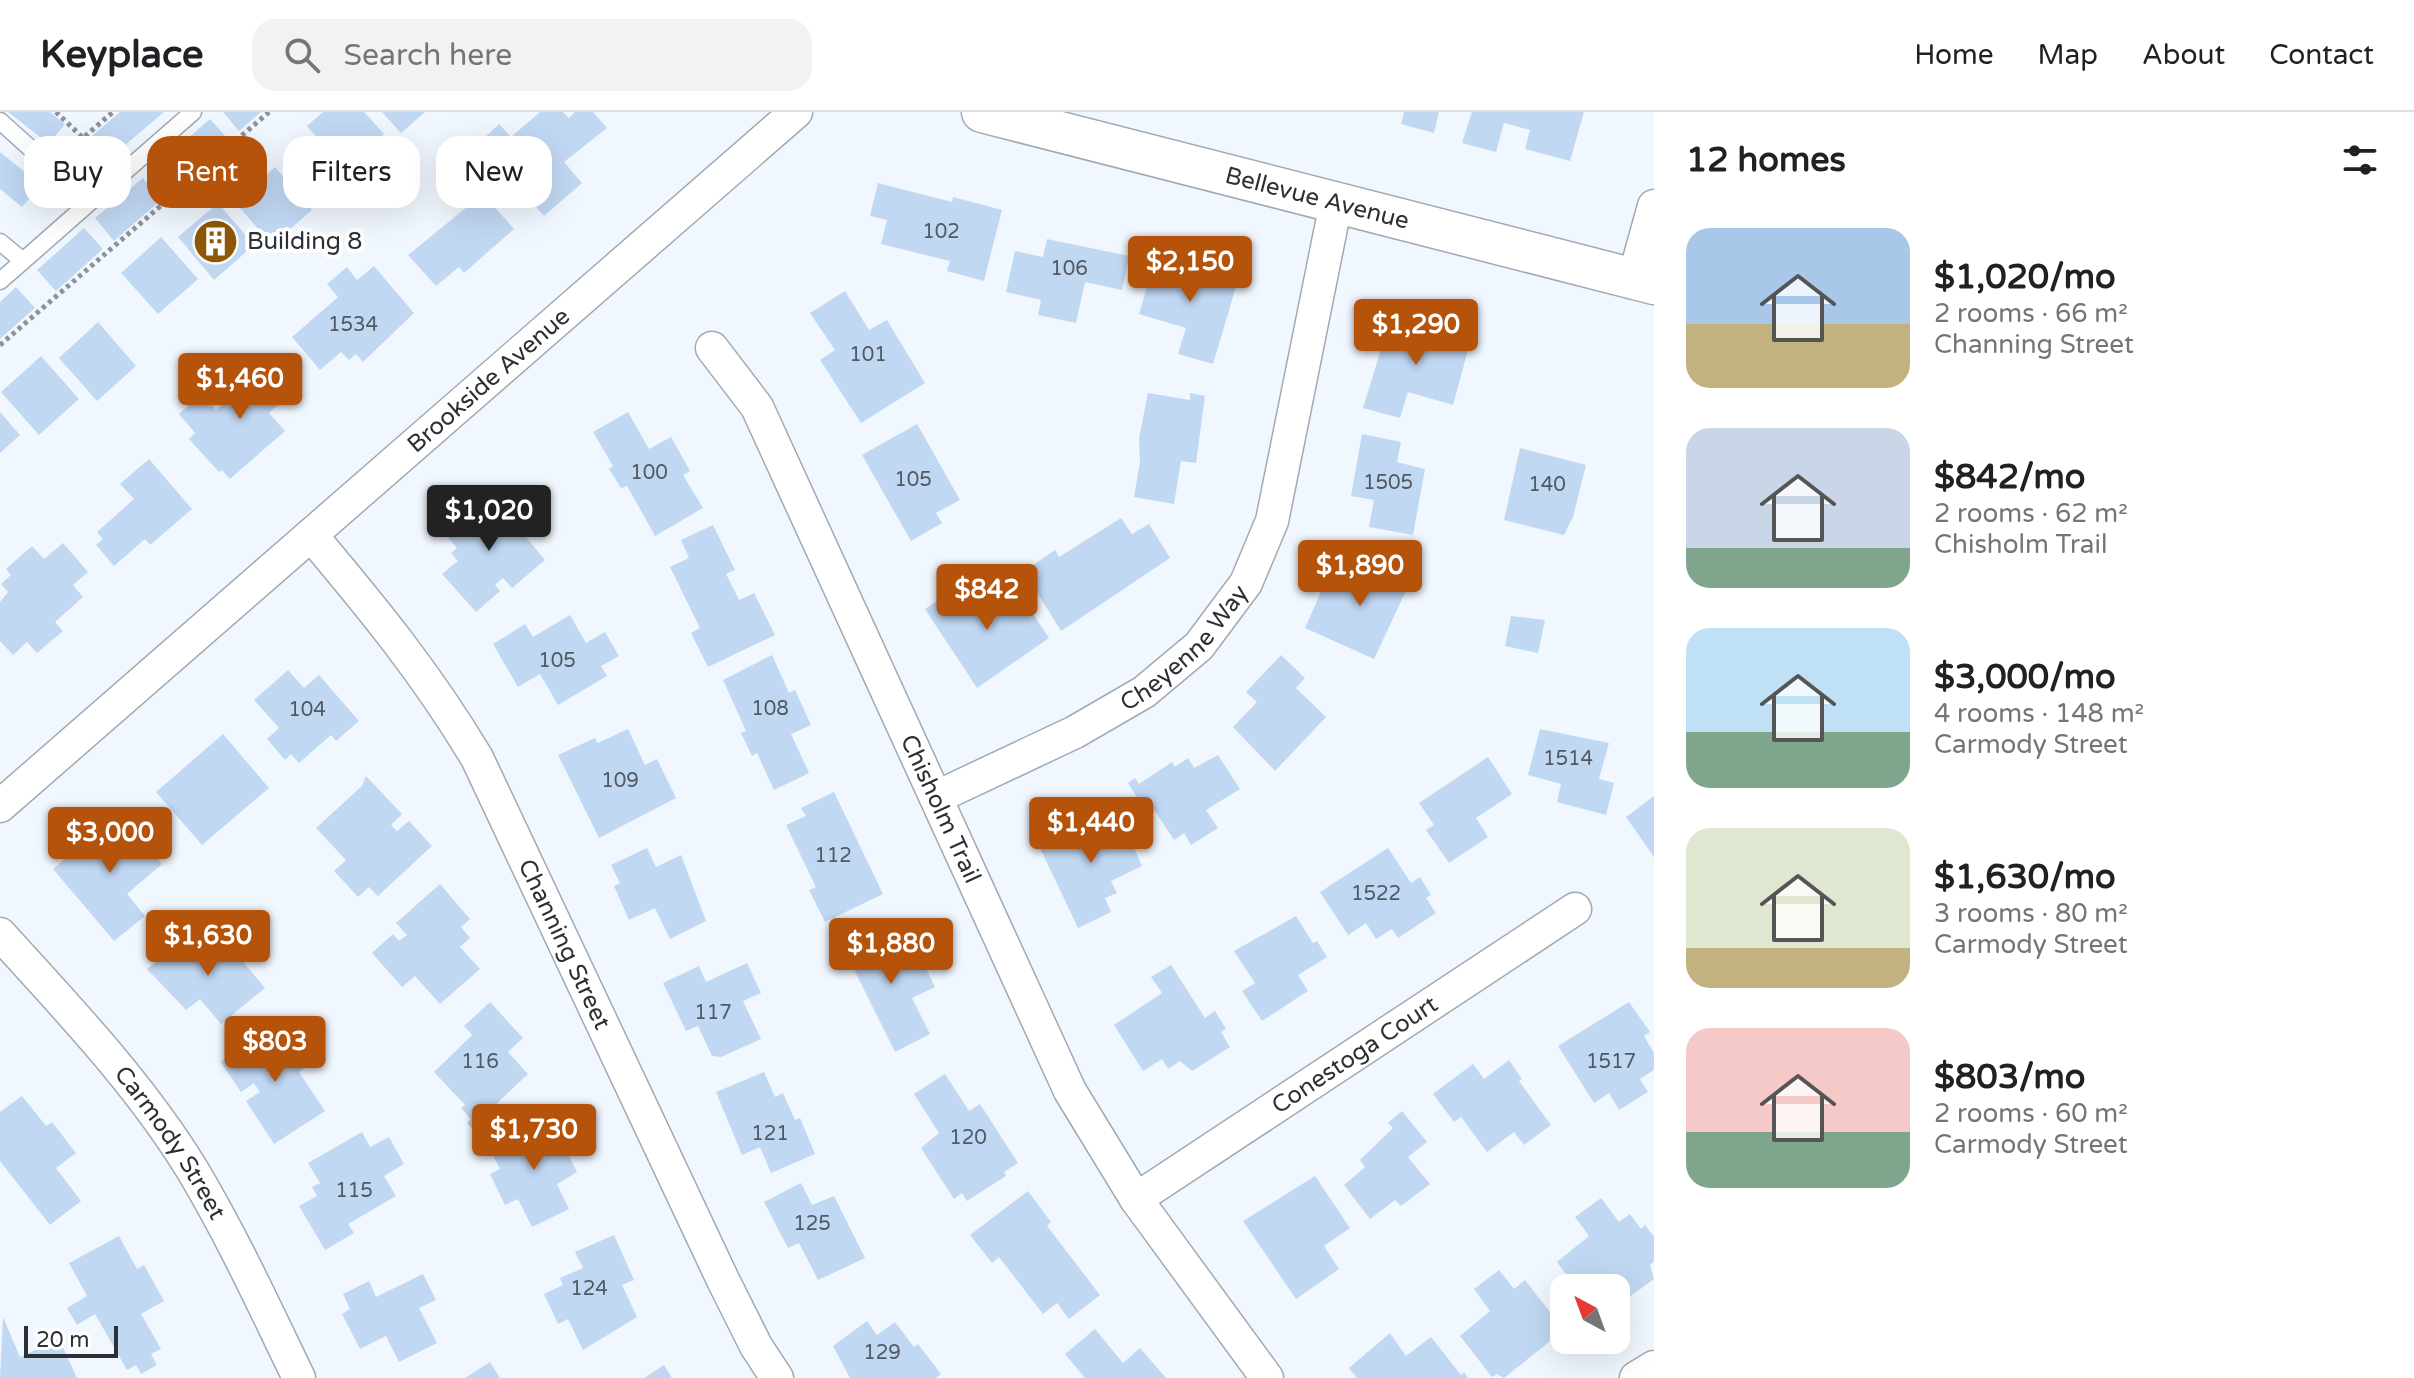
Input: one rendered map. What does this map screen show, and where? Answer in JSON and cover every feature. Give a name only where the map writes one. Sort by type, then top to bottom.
[{"type":"street","name":"Brookside Avenue","points":[[0,806],[796,112]]},
{"type":"street","name":"Bellevue Avenue","points":[[982,112],[1644,281]]},
{"type":"street","name":"Cheyenne Way","points":[[937,797],[1075,732],[1144,692],[1199,646],[1246,583],[1272,521],[1336,203]]},
{"type":"street","points":[[1644,281],[1654,206]]},
{"type":"street","name":"Chisholm Trail","points":[[712,348],[757,407],[1070,1091],[1136,1199],[1267,1378]]},
{"type":"street","name":"Channing Street","points":[[311,535],[407,650],[435,688],[477,758],[723,1280],[756,1346],[777,1378]]},
{"type":"street","name":"Conestoga Court","points":[[1136,1199],[1575,909]]},
{"type":"street","name":"Carmody Street","points":[[0,934],[103,1048],[191,1169],[240,1256],[299,1378]]},
{"type":"street","points":[[1636,1378],[1654,1367]]},
{"type":"lane","points":[[131,166],[193,112]]},
{"type":"lane","points":[[0,121],[24,143]]},
{"type":"lane","points":[[0,281],[83,208]]},
{"type":"lane","points":[[0,242],[23,261]]},
{"type":"path","points":[[56,112],[83,138],[113,112]]},
{"type":"path","points":[[0,345],[269,112]]},
{"type":"building","points":[[8,112],[50,112],[65,124],[55,136],[39,136]]},
{"type":"building","points":[[120,112],[164,112],[131,140],[131,136],[92,136]]},
{"type":"building","points":[[223,112],[261,112],[239,131]]},
{"type":"building","points":[[323,112],[364,112],[384,134],[316,136],[307,126]]},
{"type":"building","points":[[382,112],[425,112],[401,133]]},
{"type":"building","points":[[540,112],[563,112],[569,118],[575,112],[593,112],[607,128],[564,162],[582,183],[544,216],[537,208],[552,208],[552,136],[512,136]]},
{"type":"building","points":[[1404,112],[1439,112],[1434,133],[1401,124]]},
{"type":"building","points":[[1472,112],[1584,112],[1570,161],[1525,149],[1530,130],[1504,123],[1496,152],[1462,143]]},
{"type":"building","points":[[210,119],[225,136],[191,136]]},
{"type":"building","points":[[499,124],[510,136],[486,136]]},
{"type":"building","points":[[0,152],[24,171],[24,205],[22,207],[0,189]]},
{"type":"building","points":[[275,167],[283,176],[283,208],[312,210],[272,245],[240,208],[267,208],[267,174]]},
{"type":"building","points":[[143,178],[147,183],[147,208],[152,208],[114,241],[95,218],[107,208],[131,208],[131,188]]},
{"type":"building","points":[[878,183],[952,202],[953,197],[1002,210],[984,281],[947,271],[950,261],[881,244],[887,220],[870,216]]},
{"type":"building","name":"Building 8","points":[[212,208],[222,208],[254,245],[214,280],[178,237]]},
{"type":"building","points":[[466,208],[495,208],[514,229],[464,273],[459,267],[436,286],[408,255]]},
{"type":"building","points":[[84,228],[103,249],[56,291],[37,270]]},
{"type":"building","points":[[161,237],[198,279],[158,314],[121,273]]},
{"type":"building","points":[[1047,239],[1129,256],[1122,290],[1085,282],[1076,323],[1038,315],[1041,300],[1006,292],[1015,251],[1043,257]]},
{"type":"building","points":[[1157,252],[1238,280],[1213,364],[1178,354],[1186,328],[1139,314]]},
{"type":"building","points":[[374,266],[414,313],[363,362],[356,354],[349,360],[341,352],[320,370],[292,337],[338,297],[327,284],[347,267],[357,280]]},
{"type":"building","points":[[16,287],[35,308],[0,339],[0,302]]},
{"type":"building","points":[[845,291],[869,330],[887,320],[925,383],[861,423],[820,360],[835,350],[810,313]]},
{"type":"building","points":[[1391,317],[1471,339],[1453,405],[1408,392],[1400,418],[1363,408]]},
{"type":"building","points":[[98,322],[136,366],[97,401],[59,358]]},
{"type":"building","points":[[41,356],[79,399],[39,435],[1,392]]},
{"type":"building","points":[[274,360],[298,388],[269,413],[285,431],[230,479],[222,470],[219,472],[189,439],[195,433],[179,414],[202,394],[216,410]]},
{"type":"building","points":[[1148,393],[1190,400],[1190,393],[1205,396],[1196,463],[1181,461],[1174,504],[1134,497],[1140,462],[1139,438]]},
{"type":"building","points":[[0,412],[20,435],[0,453]]},
{"type":"building","points":[[628,412],[649,449],[671,437],[690,471],[683,475],[703,508],[655,536],[627,486],[621,488],[609,469],[613,466],[593,432]]},
{"type":"building","points":[[917,424],[960,500],[936,513],[942,523],[911,541],[862,455]]},
{"type":"building","points":[[1362,434],[1401,442],[1397,462],[1425,469],[1413,535],[1369,527],[1374,500],[1351,496]]},
{"type":"building","points":[[1520,448],[1586,465],[1573,517],[1564,535],[1504,520]]},
{"type":"building","points":[[149,459],[192,509],[150,545],[145,539],[114,566],[96,545],[103,539],[97,532],[134,499],[120,484]]},
{"type":"building","points":[[490,493],[545,560],[512,588],[503,578],[495,585],[500,591],[476,612],[442,574],[458,561],[451,553],[457,548],[444,533]]},
{"type":"building","points":[[1121,518],[1132,534],[1149,524],[1170,558],[1061,631],[1024,571],[1055,550],[1059,557]]},
{"type":"building","points":[[713,525],[735,570],[726,574],[739,600],[754,593],[775,635],[708,667],[691,633],[700,628],[670,567],[689,558],[681,540]]},
{"type":"building","points":[[63,543],[88,572],[73,585],[83,597],[55,622],[63,631],[37,653],[27,642],[13,655],[0,641],[0,602],[8,592],[1,584],[11,575],[6,569],[32,546],[44,559]]},
{"type":"building","points":[[1369,558],[1412,578],[1374,659],[1305,628],[1324,585],[1336,590],[1344,573],[1359,580]]},
{"type":"building","points":[[1014,585],[1049,638],[977,688],[925,609],[958,587],[974,612]]},
{"type":"building","points":[[570,615],[586,643],[605,632],[619,656],[601,666],[607,676],[558,705],[540,674],[518,687],[493,644],[525,624],[533,637]]},
{"type":"building","points":[[1511,616],[1545,620],[1538,653],[1505,646]]},
{"type":"building","points":[[772,655],[789,693],[795,690],[811,725],[791,734],[809,773],[774,790],[757,753],[752,756],[741,733],[746,731],[723,680]]},
{"type":"building","points":[[1281,655],[1305,678],[1296,688],[1326,717],[1275,771],[1233,727],[1257,702],[1246,692]]},
{"type":"building","points":[[288,670],[304,688],[319,675],[359,721],[336,741],[331,735],[299,763],[291,754],[285,760],[267,739],[279,728],[254,700]]},
{"type":"building","points":[[628,729],[645,765],[657,759],[676,798],[599,838],[558,755],[595,738],[598,743]]},
{"type":"building","points":[[1540,729],[1609,743],[1599,779],[1614,783],[1606,815],[1557,802],[1561,784],[1528,775]]},
{"type":"building","points":[[223,734],[269,788],[202,845],[156,792]]},
{"type":"building","points":[[1218,755],[1240,789],[1206,810],[1218,828],[1191,845],[1184,833],[1174,840],[1155,811],[1149,816],[1128,783],[1135,778],[1139,784],[1172,762],[1175,767],[1188,758],[1194,768]]},
{"type":"building","points":[[1488,757],[1512,794],[1476,818],[1488,837],[1449,863],[1426,830],[1434,825],[1419,803]]},
{"type":"building","points":[[366,776],[402,814],[391,825],[397,831],[409,821],[432,846],[378,896],[369,887],[358,897],[334,871],[346,860],[316,828],[362,786]]},
{"type":"building","points":[[834,792],[883,894],[825,922],[809,890],[816,887],[786,825],[806,816],[801,808]]},
{"type":"building","points":[[1654,796],[1654,857],[1626,817]]},
{"type":"building","points":[[1116,807],[1142,866],[1111,881],[1117,893],[1105,898],[1111,912],[1078,928],[1040,848]]},
{"type":"building","points":[[118,813],[162,864],[127,894],[145,916],[114,941],[53,869]]},
{"type":"building","points":[[647,848],[656,867],[681,855],[706,921],[670,939],[655,908],[629,920],[614,886],[620,883],[611,865]]},
{"type":"building","points":[[1388,848],[1411,883],[1420,877],[1431,895],[1426,898],[1436,913],[1398,938],[1392,929],[1376,939],[1366,923],[1348,935],[1320,892]]},
{"type":"building","points":[[440,884],[470,919],[461,927],[470,938],[460,947],[480,969],[440,1004],[415,976],[402,987],[372,953],[393,934],[399,941],[407,935],[396,923]]},
{"type":"building","points":[[1296,916],[1313,943],[1317,941],[1327,957],[1298,975],[1308,991],[1262,1021],[1242,991],[1255,983],[1234,951]]},
{"type":"building","points":[[877,925],[895,961],[917,950],[935,987],[912,998],[930,1034],[895,1052],[841,943]]},
{"type":"building","points":[[220,934],[265,988],[221,1024],[200,999],[186,1010],[147,969],[177,944],[190,959]]},
{"type":"building","points":[[747,963],[761,993],[743,1001],[761,1039],[721,1057],[712,1056],[698,1026],[686,1031],[663,983],[699,966],[706,982]]},
{"type":"building","points":[[1171,965],[1205,1018],[1215,1011],[1226,1029],[1221,1032],[1230,1047],[1192,1071],[1180,1061],[1168,1069],[1162,1059],[1143,1071],[1114,1025],[1162,993],[1151,977]]},
{"type":"building","points":[[490,1002],[523,1038],[508,1052],[528,1074],[493,1107],[504,1118],[482,1139],[467,1123],[471,1119],[461,1108],[465,1105],[434,1072],[472,1035],[464,1026]]},
{"type":"building","points":[[1629,1002],[1650,1032],[1644,1036],[1654,1053],[1654,1070],[1640,1079],[1648,1092],[1619,1110],[1609,1093],[1594,1103],[1558,1046]]},
{"type":"building","points":[[283,1028],[307,1066],[299,1072],[325,1111],[274,1144],[246,1101],[260,1092],[254,1083],[241,1092],[221,1062],[250,1043]]},
{"type":"building","points":[[1509,1060],[1522,1079],[1519,1081],[1551,1125],[1524,1145],[1514,1132],[1487,1152],[1461,1117],[1454,1122],[1433,1094],[1473,1064],[1484,1079]]},
{"type":"building","points":[[764,1072],[775,1097],[783,1093],[795,1120],[800,1118],[815,1154],[771,1173],[760,1147],[742,1155],[716,1092]]},
{"type":"building","points":[[945,1074],[969,1111],[980,1104],[1018,1163],[1004,1172],[1006,1176],[967,1201],[962,1193],[954,1199],[921,1148],[939,1133],[914,1094]]},
{"type":"building","points":[[22,1096],[46,1126],[52,1122],[76,1153],[56,1168],[81,1201],[50,1225],[0,1161],[0,1112]]},
{"type":"building","points":[[1402,1111],[1427,1142],[1408,1157],[1430,1184],[1401,1206],[1395,1200],[1370,1219],[1344,1185],[1365,1167],[1360,1160],[1393,1128],[1388,1123]]},
{"type":"building","points":[[551,1120],[577,1172],[557,1184],[569,1209],[532,1227],[518,1199],[505,1205],[490,1174],[500,1169],[490,1150]]},
{"type":"building","points":[[362,1132],[370,1147],[389,1137],[404,1164],[384,1176],[396,1196],[348,1224],[354,1233],[325,1250],[299,1206],[317,1196],[312,1187],[320,1183],[308,1163]]},
{"type":"building","points":[[1315,1176],[1350,1228],[1324,1246],[1339,1269],[1296,1299],[1243,1221]]},
{"type":"building","points":[[801,1183],[812,1205],[834,1196],[865,1258],[818,1280],[799,1243],[788,1248],[764,1202]]},
{"type":"building","points":[[1028,1191],[1051,1222],[1047,1226],[1100,1295],[1069,1319],[1057,1303],[1043,1314],[999,1257],[992,1263],[970,1235]]},
{"type":"building","points":[[1601,1198],[1619,1222],[1630,1214],[1641,1229],[1645,1225],[1654,1237],[1654,1262],[1650,1265],[1654,1279],[1630,1296],[1630,1274],[1566,1274],[1557,1262],[1589,1236],[1575,1217]]},
{"type":"building","points":[[614,1235],[634,1280],[622,1285],[637,1317],[583,1350],[568,1319],[558,1324],[544,1294],[563,1285],[560,1278],[583,1268],[575,1252]]},
{"type":"building","points":[[119,1236],[137,1269],[144,1265],[164,1301],[141,1314],[161,1349],[151,1354],[157,1365],[141,1374],[136,1365],[127,1370],[95,1314],[77,1325],[67,1308],[87,1296],[69,1263]]},
{"type":"building","points":[[1499,1270],[1514,1289],[1525,1280],[1550,1312],[1550,1341],[1504,1378],[1497,1374],[1492,1377],[1460,1336],[1490,1311],[1474,1289]]},
{"type":"building","points":[[423,1274],[436,1300],[419,1308],[437,1343],[399,1362],[386,1336],[360,1349],[342,1314],[350,1309],[343,1294],[369,1281],[376,1297]]},
{"type":"building","points":[[3,1317],[20,1357],[59,1339],[77,1378],[0,1378]]},
{"type":"building","points":[[867,1321],[877,1335],[895,1322],[914,1347],[918,1344],[941,1374],[936,1378],[850,1378],[833,1346]]},
{"type":"building","points":[[1095,1329],[1123,1363],[1140,1348],[1166,1378],[1085,1378],[1065,1354]]},
{"type":"building","points":[[1390,1333],[1406,1356],[1431,1337],[1461,1375],[1464,1372],[1468,1378],[1357,1378],[1349,1368]]},
{"type":"building","points":[[490,1362],[500,1378],[465,1378]]},
{"type":"building","points":[[664,1365],[672,1378],[644,1378]]},
{"type":"place","name":"Building 8","points":[[216,241]]}]
